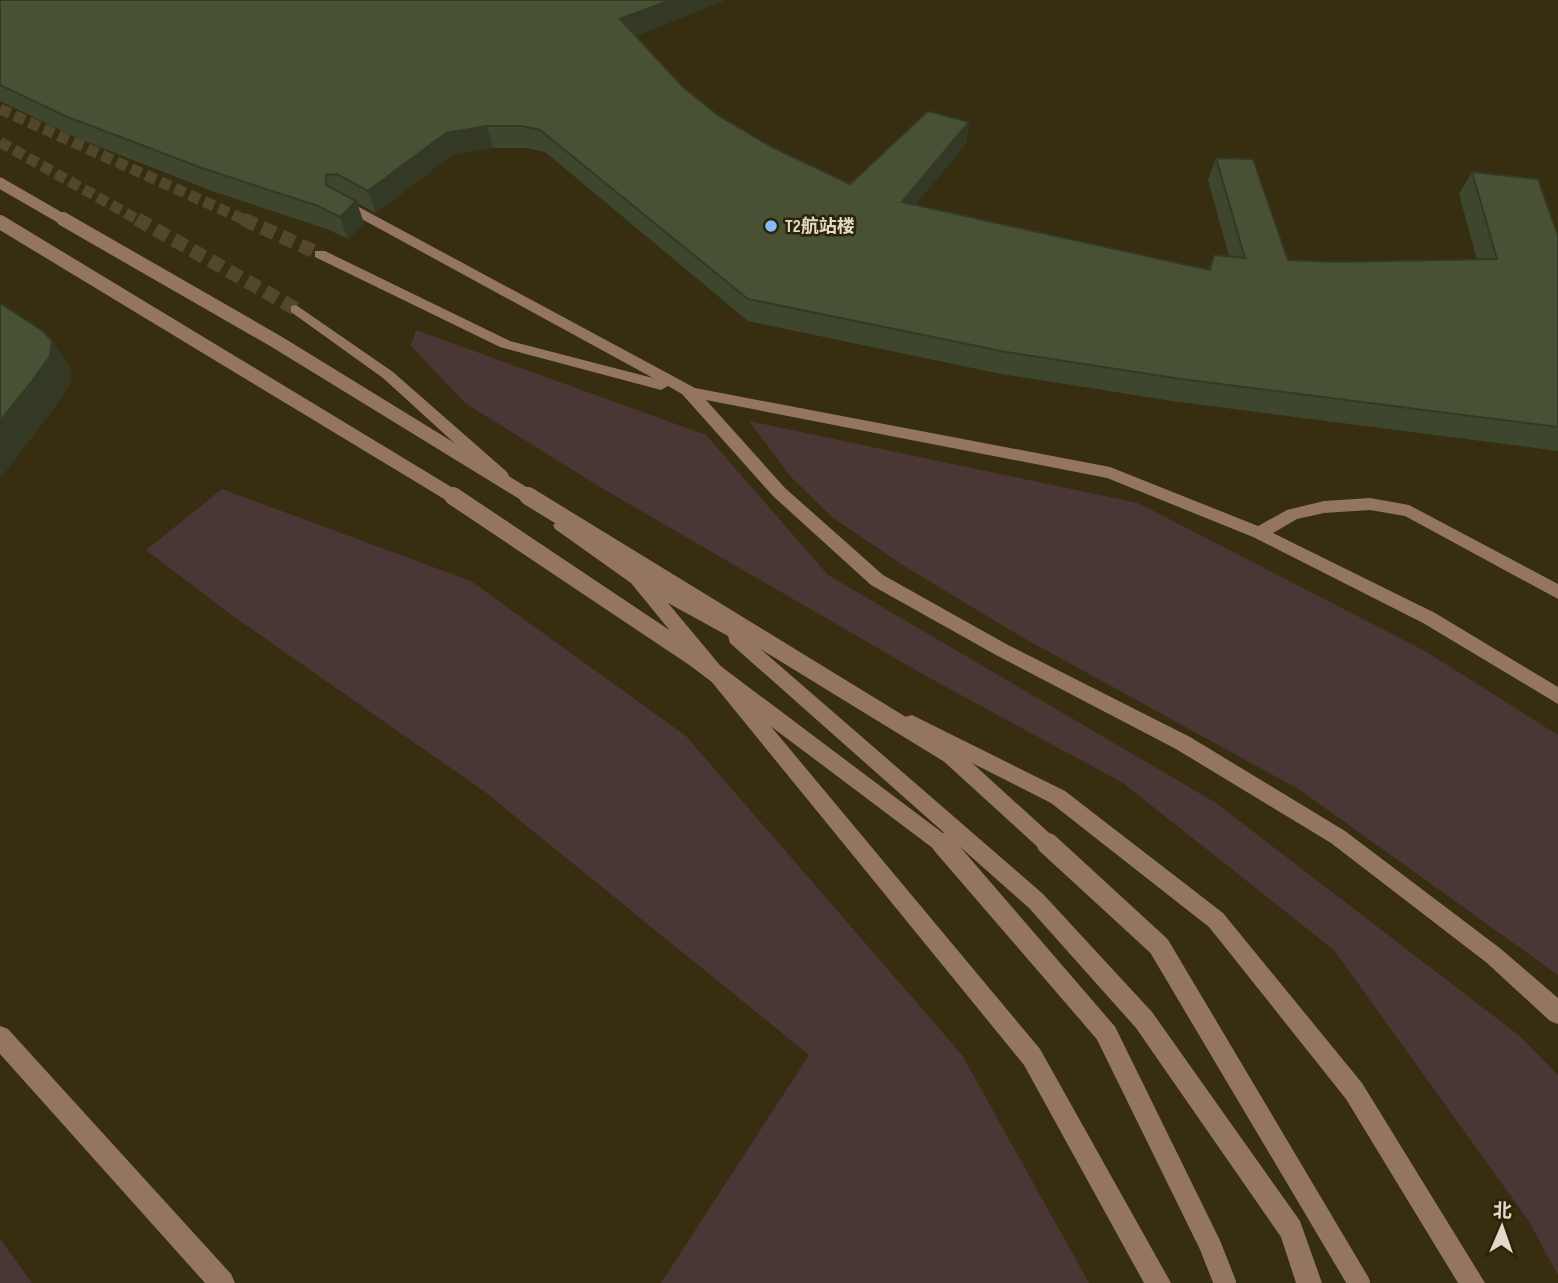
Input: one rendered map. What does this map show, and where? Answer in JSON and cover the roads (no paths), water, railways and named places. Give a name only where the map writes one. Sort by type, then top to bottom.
[{"type":"lane","points":[[0,183],[277,342],[949,754],[1159,946],[1359,1283]]},
{"type":"lane","points":[[340,202],[690,392],[779,492],[877,580],[1002,650],[1183,743],[1338,837],[1494,956],[1558,1013]]},
{"type":"lane","points":[[0,222],[420,474],[695,658],[944,845],[1106,1033],[1210,1245],[1225,1283]]},
{"type":"lane","points":[[320,254],[505,344],[690,392],[1110,473],[1259,533],[1429,618],[1558,696]]},
{"type":"lane","points":[[296,309],[388,375],[546,514],[637,578],[723,626],[1058,797],[1216,920],[1354,1091],[1472,1283]]},
{"type":"lane","points":[[1259,533],[1293,514],[1324,507],[1370,504],[1409,511],[1558,592]]},
{"type":"lane","points":[[637,578],[1032,1057],[1158,1283]]},
{"type":"lane","points":[[723,626],[1036,901],[1144,1020],[1291,1230],[1309,1283]]},
{"type":"lane","points":[[0,1037],[222,1283]]},
{"type":"tunnel","points":[[0,109],[247,221]]},
{"type":"tunnel","points":[[0,142],[140,221]]},
{"type":"tunnel","points":[[137,219],[296,309]]},
{"type":"tunnel","points":[[243,219],[320,254]]},
{"type":"place","name":"T2航站楼","points":[[771,226]]}]
